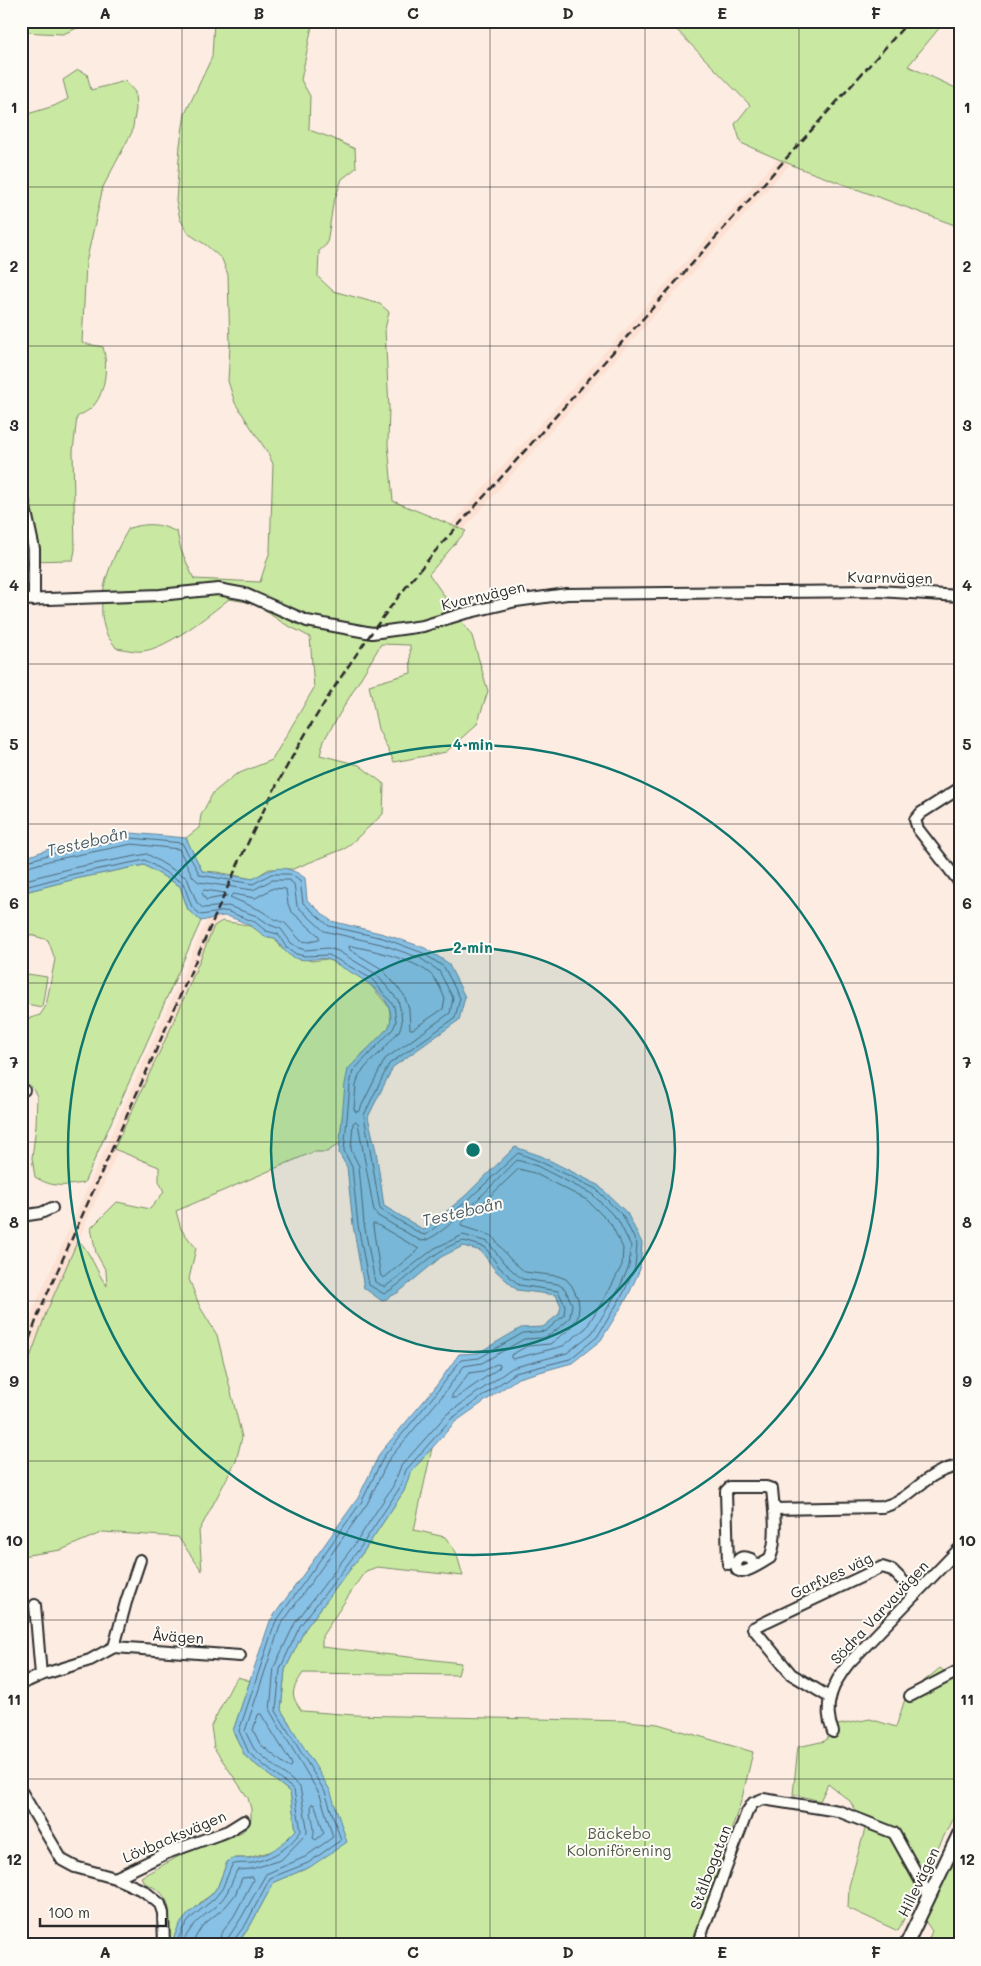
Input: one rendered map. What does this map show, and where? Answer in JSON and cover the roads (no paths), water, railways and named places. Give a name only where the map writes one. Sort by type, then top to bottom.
[{"type":"street","points":[[21,489],[34,549],[34,600]]},
{"type":"street","name":"Kvarnvägen","points":[[21,600],[160,595],[218,590],[245,594],[307,621],[372,633],[423,626],[516,601],[567,594],[878,591],[960,596]]},
{"type":"street","points":[[960,788],[922,813],[916,820],[918,829],[960,883]]},
{"type":"street","points":[[21,1216],[41,1213],[52,1208]]},
{"type":"street","points":[[774,1509],[882,1508],[899,1501],[931,1476],[946,1469],[960,1466]]},
{"type":"street","points":[[728,1564],[726,1491],[730,1487],[766,1487],[772,1489],[774,1550],[770,1558],[754,1566]]},
{"type":"street","name":"Södra Varvavägen","points":[[833,1732],[829,1716],[829,1697],[836,1680],[849,1662],[958,1552]]},
{"type":"street","points":[[21,1684],[41,1675],[90,1660],[114,1647],[140,1560]]},
{"type":"street","name":"Garfves väg","points":[[829,1697],[791,1674],[750,1625],[882,1567],[892,1570],[916,1594]]},
{"type":"street","points":[[35,1605],[41,1675]]},
{"type":"street","name":"Åvägen","points":[[114,1647],[240,1656]]},
{"type":"street","points":[[910,1696],[960,1670]]},
{"type":"street","name":"Lövbacksvägen","points":[[21,1791],[62,1860],[75,1867],[115,1878],[144,1891],[160,1904],[163,1913],[164,1945]]},
{"type":"street","name":"Stålbogatan","points":[[697,1945],[747,1812],[755,1802],[763,1799],[821,1807],[850,1815],[894,1833],[929,1896]]},
{"type":"street","name":"Lövbacksvägen","points":[[115,1878],[167,1852],[228,1831],[244,1821]]},
{"type":"street","name":"Hillevägen","points":[[906,1945],[960,1832]]},
{"type":"water","name":"Testeboån","points":[[131,833],[186,838],[202,871],[253,879],[273,869],[291,870],[305,878],[307,900],[331,921],[384,934],[425,948],[448,963],[465,997],[459,1020],[393,1067],[368,1117],[376,1151],[384,1206],[424,1230],[465,1196],[515,1147],[541,1156],[598,1185],[627,1213],[642,1243],[640,1269],[628,1296],[601,1340],[572,1363],[518,1378],[455,1422],[410,1473],[404,1491],[364,1551],[305,1629],[285,1670],[281,1710],[330,1790],[347,1842],[310,1867],[274,1882],[250,1926],[236,1945],[171,1944],[179,1925],[218,1886],[227,1862],[235,1858],[250,1858],[270,1852],[296,1830],[290,1792],[245,1756],[233,1731],[270,1621],[358,1498],[380,1453],[434,1389],[459,1354],[478,1353],[521,1328],[543,1327],[559,1314],[561,1306],[556,1295],[517,1290],[495,1270],[481,1251],[463,1246],[441,1257],[399,1292],[382,1301],[364,1288],[353,1225],[347,1167],[339,1153],[348,1069],[389,1027],[391,1017],[385,1000],[379,992],[355,974],[332,961],[327,959],[297,959],[285,951],[275,938],[263,936],[251,926],[224,916],[201,921],[188,910],[180,886],[144,865],[75,879],[21,893],[21,859],[49,849]]},
{"type":"railway","points":[[21,1362],[40,1310],[247,844],[273,792],[329,696],[370,635],[414,576],[438,548],[909,21]]},
{"type":"park label","name":"Bäckebo Koloniförening","points":[[619,1842]]}]
